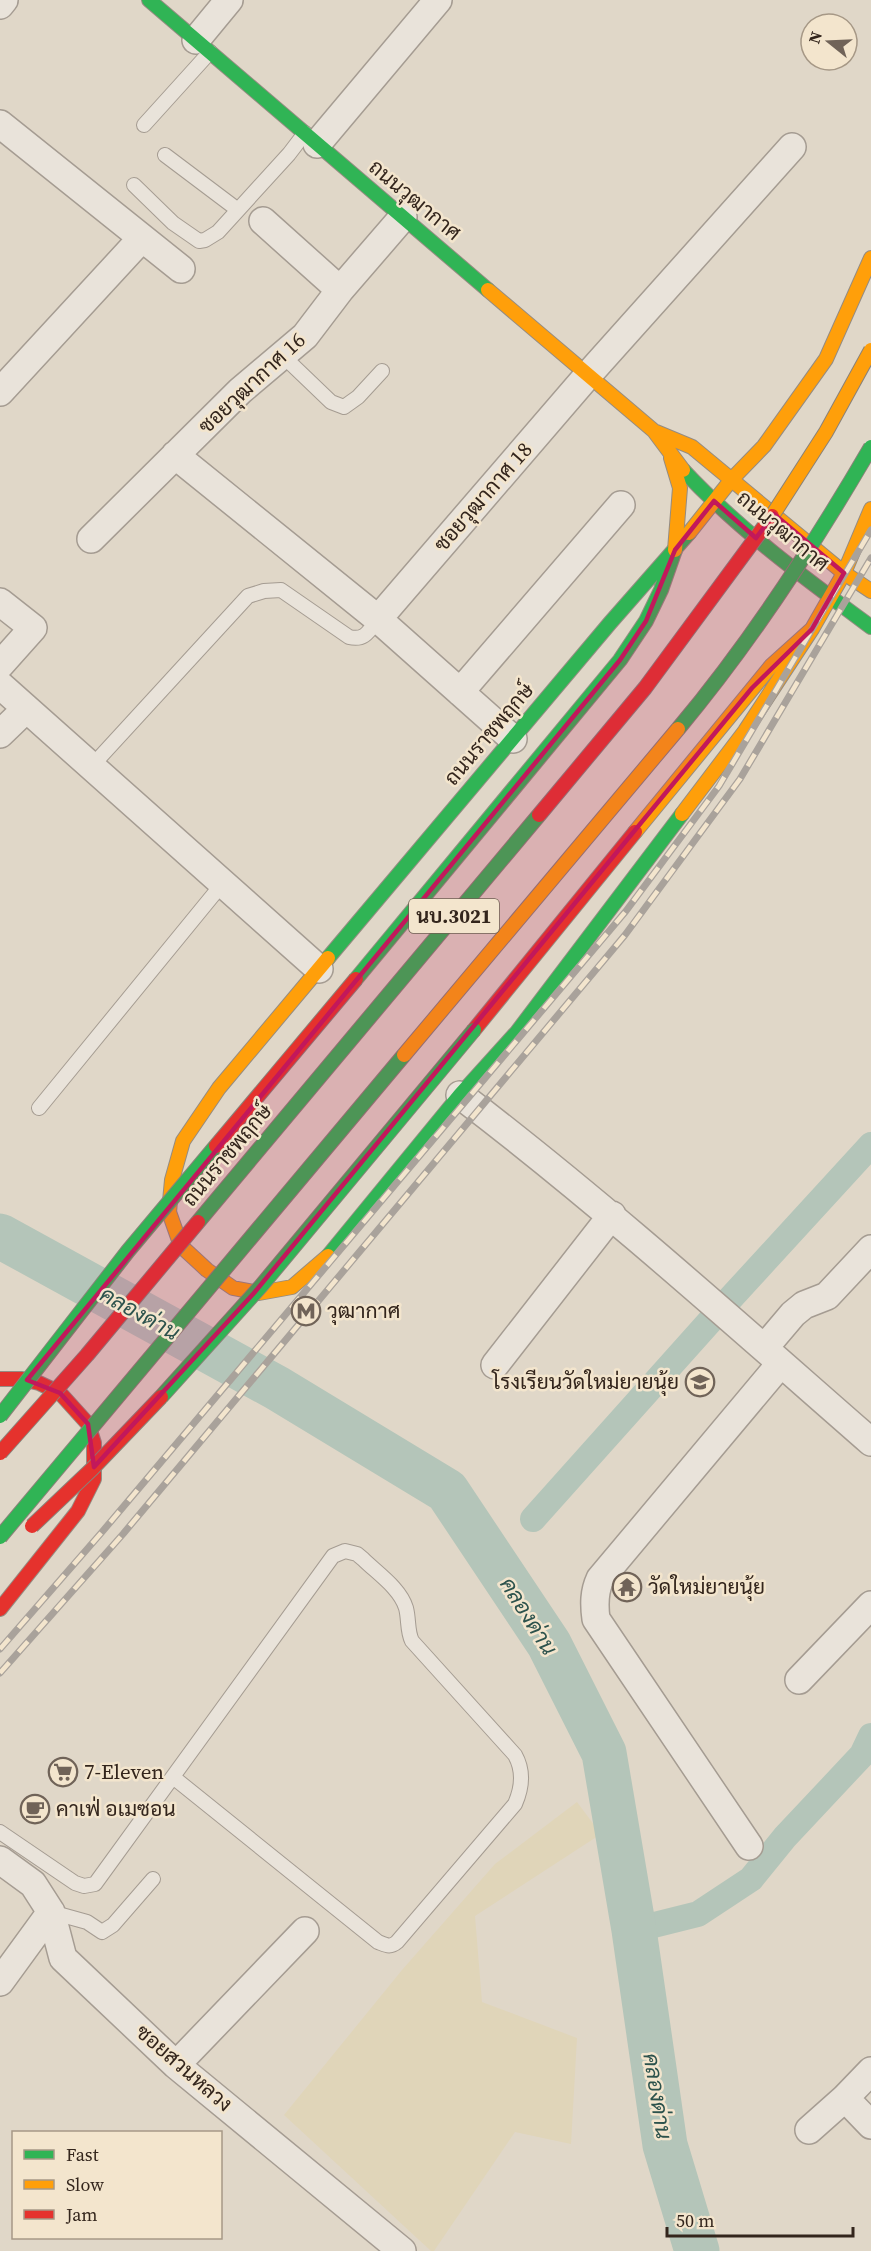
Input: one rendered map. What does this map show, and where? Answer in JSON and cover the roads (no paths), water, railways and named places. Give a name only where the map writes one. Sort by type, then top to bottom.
[{"type":"main road","name":"ถนนวุฒากาศ","points":[[154,1],[311,139],[654,431],[692,447],[844,573],[871,591]]},
{"type":"main road","name":"ถนนราชพฤกษ์","points":[[868,515],[844,573],[812,629],[745,731],[517,1032],[460,1095],[329,1255],[291,1287],[259,1293],[233,1288],[207,1270],[181,1246],[169,1212],[172,1179],[183,1142],[219,1088],[610,623],[675,550],[732,479],[764,446],[826,359],[871,258]]},
{"type":"main road","name":"ถนนราชพฤกษ์","points":[[0,1453],[87,1355],[645,688],[773,515],[826,432],[871,350]]},
{"type":"main road","name":"ถนนวุฒากาศ","points":[[654,431],[671,458],[714,501],[782,561],[871,627]]},
{"type":"main road","points":[[743,453],[764,446]]},
{"type":"main road","points":[[692,447],[722,451]]},
{"type":"main road","name":"นบ.3021","points":[[9,1543],[687,718],[764,616],[820,532],[871,447]]},
{"type":"main road","points":[[0,1416],[129,1251],[620,660],[646,621],[661,590],[675,550],[680,489],[671,458]]},
{"type":"main road","points":[[868,515],[870,546]]},
{"type":"main road","points":[[9,1543],[71,1490],[221,1331],[474,1030],[771,666],[812,629],[830,626]]},
{"type":"main road","points":[[847,626],[871,631]]},
{"type":"main road","points":[[0,1379],[22,1378],[60,1393],[88,1424],[94,1443],[94,1479],[78,1511],[0,1609]]},
{"type":"street","points":[[0,5],[4,0]]},
{"type":"street","points":[[203,46],[229,0]]},
{"type":"street","points":[[311,139],[438,0]]},
{"type":"street","points":[[0,124],[181,269]]},
{"type":"street","name":"ซอยวุฒากาศ 18","points":[[378,619],[588,375],[792,147]]},
{"type":"street","name":"ซอยวุฒากาศ 16","points":[[91,539],[240,391],[305,336],[340,290],[403,217]]},
{"type":"street","points":[[263,221],[340,290]]},
{"type":"street","points":[[0,392],[142,238]]},
{"type":"street","points":[[175,455],[378,619],[513,739]]},
{"type":"street","points":[[460,692],[621,505]]},
{"type":"street","points":[[0,602],[33,628],[0,665]]},
{"type":"street","points":[[0,685],[319,969]]},
{"type":"street","points":[[0,734],[26,709]]},
{"type":"street","points":[[460,1095],[612,1215],[871,1442]]},
{"type":"street","points":[[495,1365],[612,1215]]},
{"type":"street","points":[[749,1846],[596,1619],[594,1603],[596,1588],[600,1579],[773,1355],[793,1314],[804,1305],[827,1296],[871,1250]]},
{"type":"street","points":[[799,1680],[871,1605]]},
{"type":"street","name":"ซอยสวนหลวง","points":[[0,1860],[33,1884],[51,1912],[63,1959],[176,2065],[402,2251]]},
{"type":"street","points":[[0,1982],[51,1912]]},
{"type":"street","points":[[176,2065],[305,1931]]},
{"type":"street","points":[[809,2130],[846,2098],[871,2070]]},
{"type":"street","points":[[846,2098],[871,2125]]},
{"type":"lane","points":[[144,125],[203,46]]},
{"type":"lane","points":[[134,185],[173,223],[199,241],[205,240],[218,232],[289,154],[311,139]]},
{"type":"lane","points":[[165,155],[238,210]]},
{"type":"lane","points":[[282,355],[331,402],[344,407],[358,397],[382,371]]},
{"type":"lane","points":[[91,767],[248,596],[264,591],[281,590],[349,637],[358,639],[365,636],[378,619]]},
{"type":"lane","points":[[39,1108],[223,883]]},
{"type":"lane","points":[[0,1832],[75,1883],[89,1886],[99,1880],[173,1777],[333,1556],[345,1551],[363,1558],[398,1592],[407,1610],[409,1634],[412,1641],[515,1755],[522,1773],[520,1792],[515,1804],[392,1946],[378,1942],[173,1777]]},
{"type":"lane","points":[[51,1912],[87,1922],[102,1932],[113,1924],[153,1879]]},
{"type":"waterway","points":[[533,1519],[871,1145]]},
{"type":"waterway","name":"คลองด่าน","points":[[0,1236],[277,1388],[447,1491],[549,1644],[604,1753],[634,1930],[665,2145],[697,2251]]},
{"type":"waterway","points":[[634,1930],[698,1914],[751,1879],[785,1837],[862,1755],[871,1736]]},
{"type":"railway","points":[[0,1649],[102,1532],[626,911],[719,786],[871,530]]},
{"type":"railway","points":[[0,1673],[123,1534],[625,935],[740,779],[871,558]]},
{"type":"place","name":"วุฒากาศ","points":[[306,1311]]},
{"type":"place","name":"โรงเรียนวัดใหม่ยายนุ้ย","points":[[700,1382]]},
{"type":"place","name":"วัดใหม่ยายนุ้ย","points":[[627,1587]]},
{"type":"place","name":"7-Eleven","points":[[63,1772]]},
{"type":"place","name":"คาเฟ่ อเมซอน","points":[[35,1809]]}]
